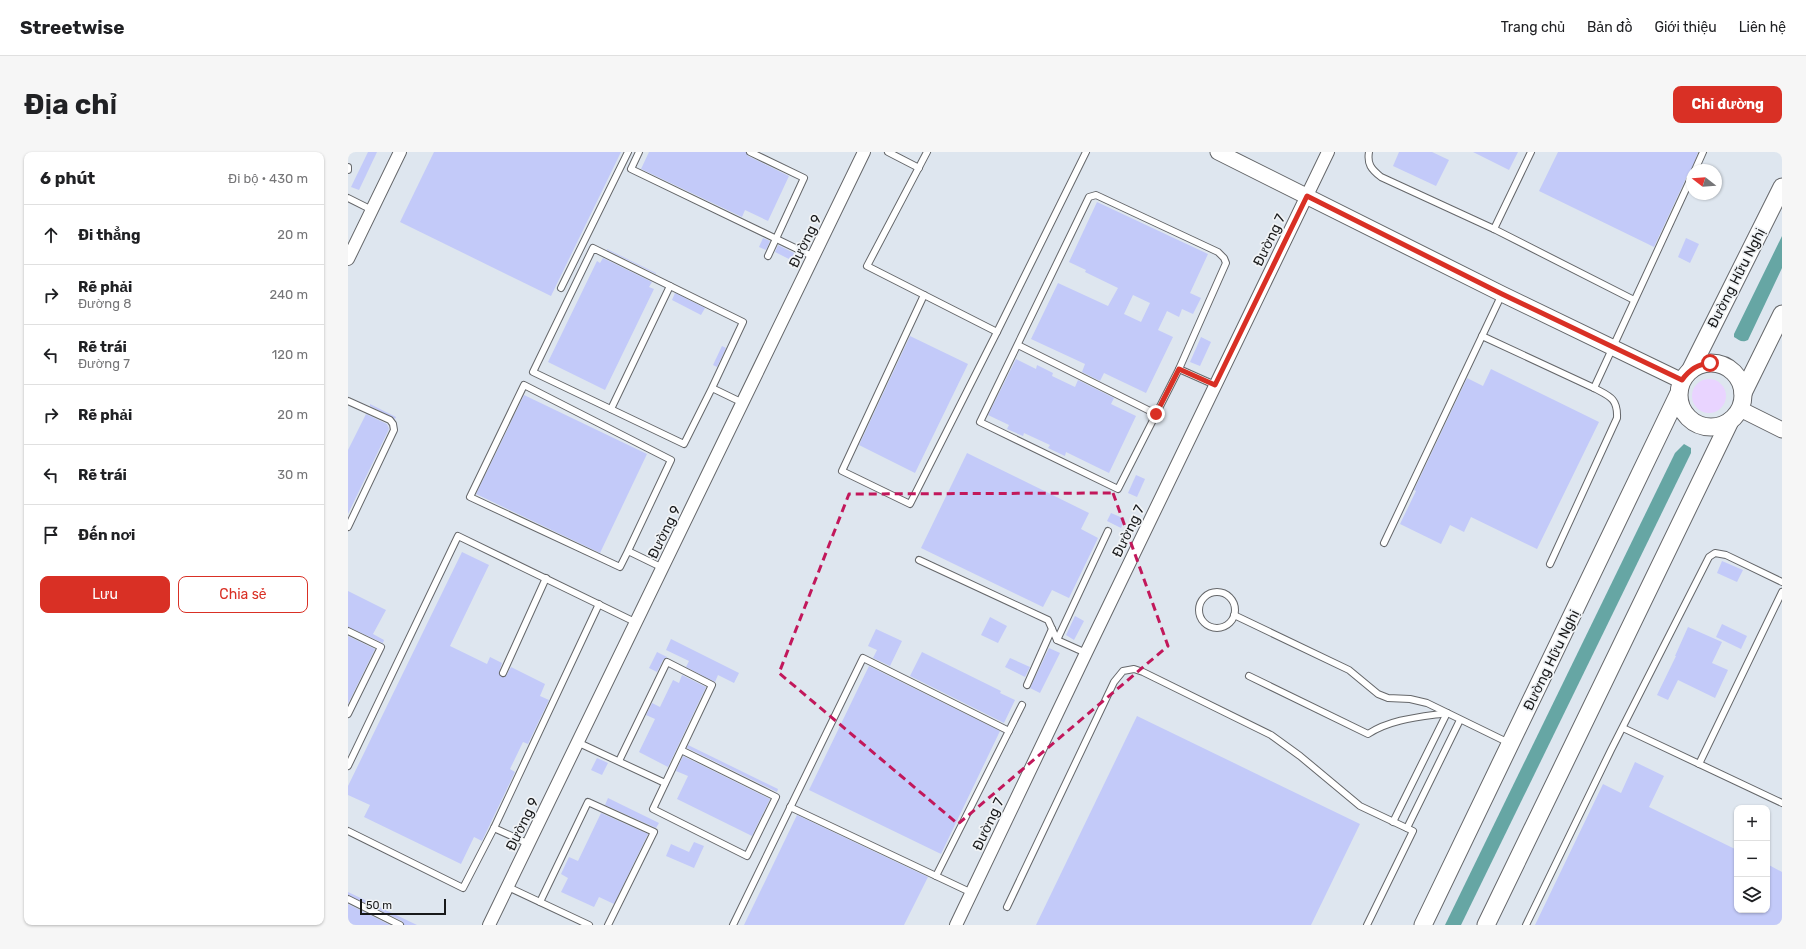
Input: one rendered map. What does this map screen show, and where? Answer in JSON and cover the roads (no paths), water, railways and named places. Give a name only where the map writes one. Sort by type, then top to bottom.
[{"type":"main road","name":"Đường Hữu Nghị","points":[[1423,925],[1684,382],[1782,187]]},
{"type":"main road","points":[[1486,925],[1735,415],[1743,392],[1782,314]]},
{"type":"main road","points":[[1735,415],[1717,427],[1710,428],[1696,424],[1685,415],[1679,402],[1684,382],[1703,363],[1717,363],[1735,374],[1742,386],[1743,392]]},
{"type":"street","points":[[348,258],[400,152]]},
{"type":"street","name":"Đường 9","points":[[490,925],[864,152]]},
{"type":"street","points":[[1218,152],[1502,294],[1684,382]]},
{"type":"street","name":"Đường 7","points":[[956,925],[1328,152]]},
{"type":"street","points":[[1735,415],[1782,430]]},
{"type":"lane","points":[[561,288],[628,152]]},
{"type":"lane","points":[[639,152],[630,169],[814,257]]},
{"type":"lane","points":[[750,152],[804,178],[768,256]]},
{"type":"lane","points":[[888,152],[920,168]]},
{"type":"lane","points":[[927,152],[920,168],[867,266],[997,332]]},
{"type":"lane","points":[[924,295],[842,471],[910,504],[1086,152]]},
{"type":"lane","points":[[1370,152],[1369,164],[1372,170],[1381,177],[1494,229],[1634,300]]},
{"type":"lane","points":[[1494,229],[1531,152]]},
{"type":"lane","points":[[1698,164],[1703,152]]},
{"type":"lane","points":[[1594,388],[1686,189]]},
{"type":"lane","points":[[1096,195],[1218,252],[1224,258],[1226,264],[1179,369],[1118,489],[980,422],[1089,197],[1096,195]]},
{"type":"lane","points":[[348,198],[372,210]]},
{"type":"lane","points":[[593,248],[670,286],[744,322],[684,444],[533,372],[593,248]]},
{"type":"lane","points":[[611,409],[670,286]]},
{"type":"lane","points":[[1384,543],[1502,294]]},
{"type":"lane","points":[[1482,336],[1594,388],[1615,401],[1617,418],[1550,564]]},
{"type":"lane","points":[[1018,345],[1156,414]]},
{"type":"lane","points":[[1179,369],[1215,385]]},
{"type":"lane","points":[[524,385],[672,460],[628,551],[620,567],[470,497],[524,385]]},
{"type":"lane","points":[[712,388],[743,403]]},
{"type":"lane","points":[[348,401],[390,420],[393,424],[394,430],[348,527]]},
{"type":"lane","points":[[1057,640],[1108,531]]},
{"type":"lane","points":[[348,766],[458,536],[636,623]]},
{"type":"lane","points":[[628,551],[663,568]]},
{"type":"lane","points":[[1526,925],[1709,557],[1715,553],[1726,555],[1782,582]]},
{"type":"lane","points":[[919,560],[1048,620],[1057,640],[1086,653]]},
{"type":"lane","points":[[503,673],[546,578]]},
{"type":"lane","points":[[1215,592],[1227,594],[1234,604],[1234,616],[1231,621],[1221,628],[1210,626],[1205,623],[1199,613],[1201,601],[1209,593],[1215,592]]},
{"type":"lane","points":[[1699,764],[1782,592]]},
{"type":"lane","points":[[348,831],[463,888],[494,828],[599,604]]},
{"type":"lane","points":[[1234,616],[1349,670],[1378,694],[1388,698],[1410,699],[1427,703],[1510,743]]},
{"type":"lane","points":[[1027,685],[1052,629]]},
{"type":"lane","points":[[348,630],[381,647],[348,714]]},
{"type":"lane","points":[[733,925],[863,658],[1009,731]]},
{"type":"lane","points":[[619,761],[667,662],[712,685],[665,783],[653,809],[747,856],[776,797],[681,750]]},
{"type":"lane","points":[[1007,907],[1114,682],[1119,674],[1126,670],[1134,669],[1143,672],[1271,735],[1300,756],[1360,806],[1413,831],[1366,925]]},
{"type":"lane","points":[[1249,676],[1368,734],[1380,726],[1392,722],[1447,713]]},
{"type":"lane","points":[[936,876],[1022,705]]},
{"type":"lane","points":[[1393,822],[1447,713]]},
{"type":"lane","points":[[1407,828],[1460,720]]},
{"type":"lane","points":[[1623,728],[1782,803]]},
{"type":"lane","points":[[578,743],[665,783]]},
{"type":"lane","points":[[540,902],[588,802],[654,832],[608,925]]},
{"type":"lane","points":[[790,807],[972,893]]},
{"type":"lane","points":[[494,828],[529,845]]},
{"type":"lane","points":[[508,887],[588,925]]},
{"type":"lane","points":[[348,899],[400,925]]},
{"type":"water","points":[[1782,236],[1782,268],[1748,340],[1741,341],[1734,337],[1734,334]]},
{"type":"water","points":[[1684,444],[1691,448],[1691,453],[1461,925],[1445,925],[1675,453]]}]
